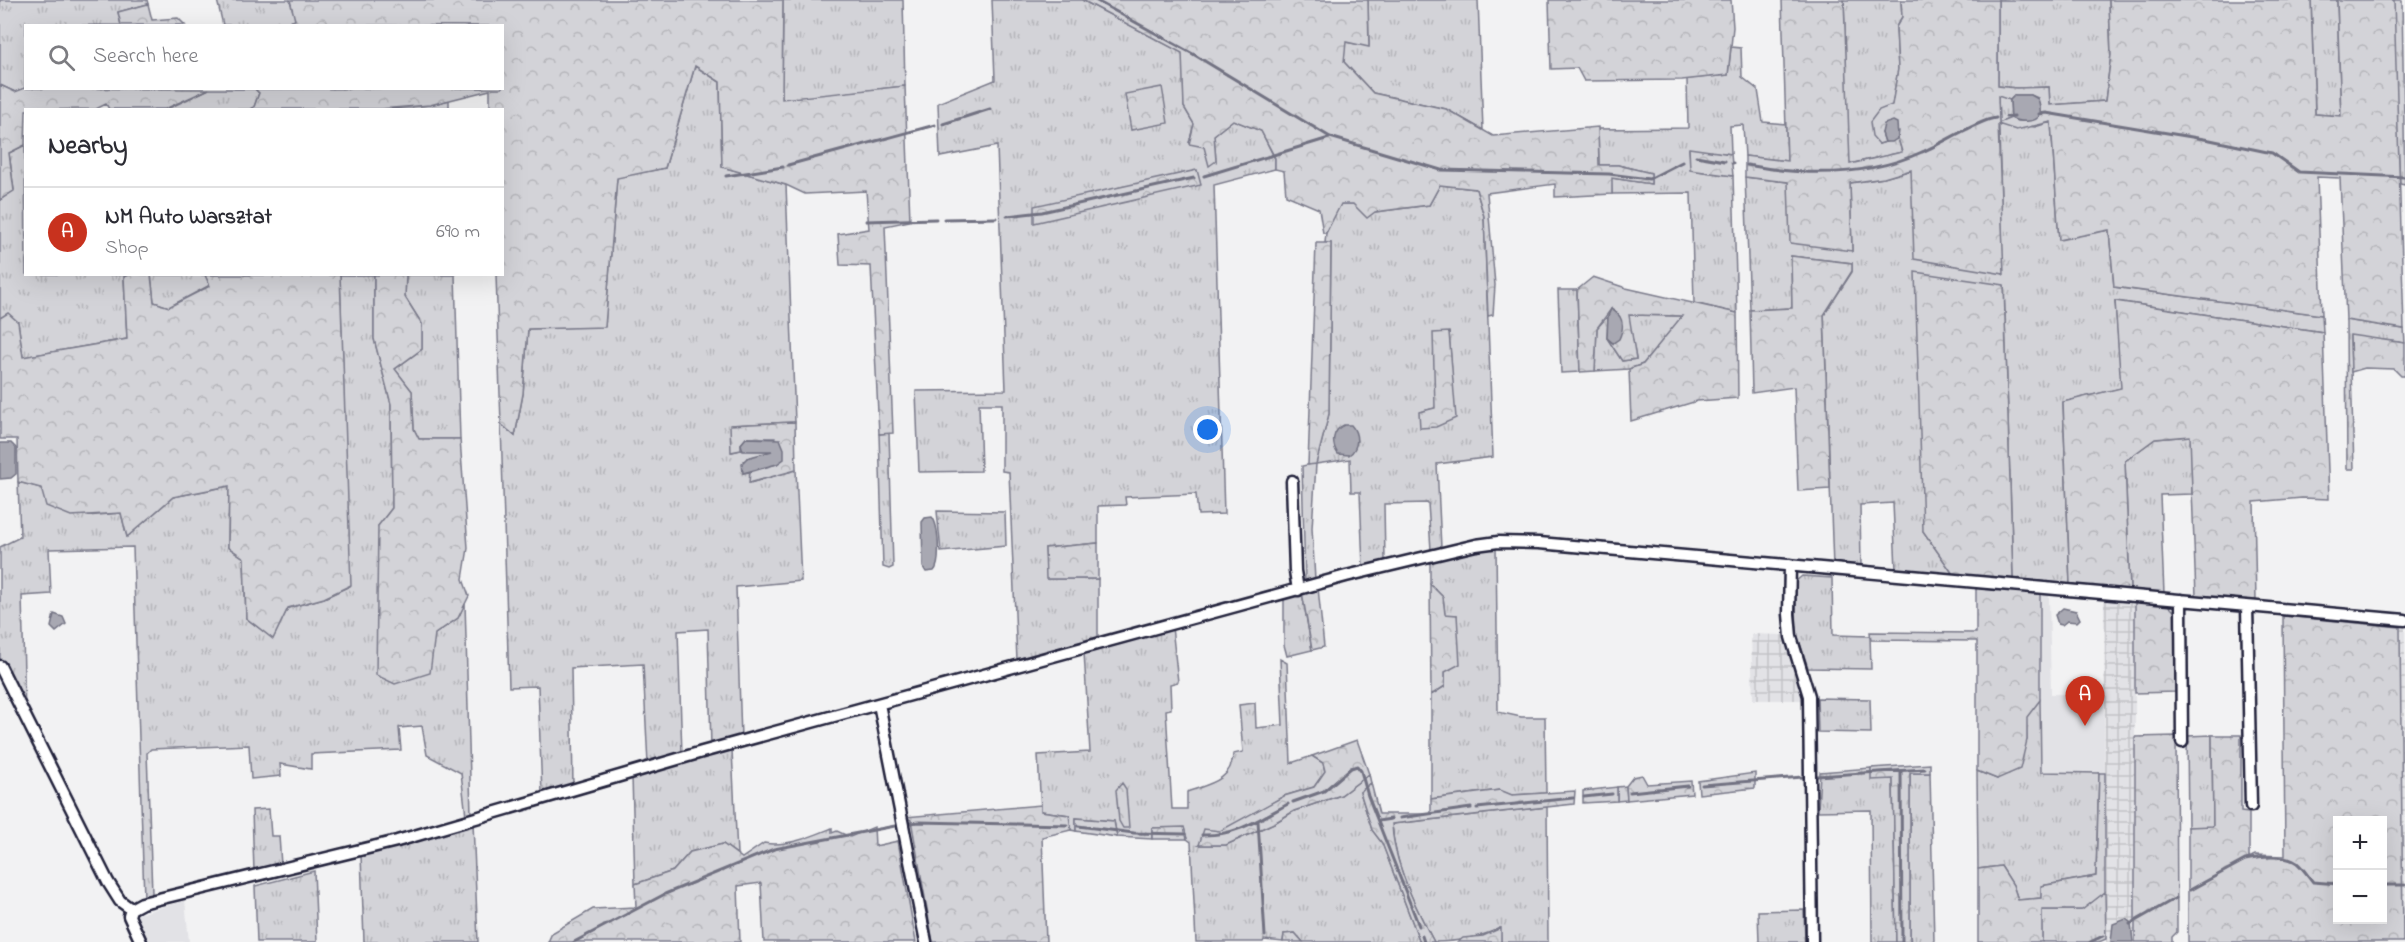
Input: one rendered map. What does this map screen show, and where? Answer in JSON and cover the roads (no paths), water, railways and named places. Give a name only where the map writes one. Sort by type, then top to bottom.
[{"type":"street","points":[[1292,481],[1295,571],[1298,590]]},
{"type":"street","points":[[141,942],[129,916],[131,909],[142,903],[397,841],[702,752],[1298,590],[1428,555],[1498,542],[1539,543],[2405,620]]},
{"type":"street","points":[[1790,565],[1791,637],[1809,696],[1812,942]]},
{"type":"street","points":[[2181,600],[2182,742]]},
{"type":"street","points":[[2247,606],[2251,806]]},
{"type":"street","points":[[0,666],[108,882],[120,901],[131,909]]},
{"type":"street","points":[[879,704],[926,942]]},
{"type":"waterway","points":[[1095,0],[1193,54],[1330,137],[1441,170],[1609,174],[1649,179],[1682,162]]},
{"type":"waterway","points":[[943,124],[990,109]]},
{"type":"waterway","points":[[2039,114],[2046,113],[2210,140],[2272,153],[2299,172],[2405,177]]},
{"type":"waterway","points":[[2006,117],[2014,116]]},
{"type":"waterway","points":[[1747,165],[1813,172],[1836,172],[1880,166],[1922,152],[1970,127],[1996,118]]},
{"type":"waterway","points":[[788,165],[935,125]]},
{"type":"waterway","points":[[1204,176],[1329,138]]},
{"type":"waterway","points":[[1696,156],[1725,161]]},
{"type":"waterway","points":[[726,176],[783,167]]},
{"type":"waterway","points":[[1007,216],[1042,212],[1194,178]]},
{"type":"waterway","points":[[944,219],[996,218]]},
{"type":"waterway","points":[[866,221],[936,219]]},
{"type":"waterway","points":[[1293,802],[1324,791],[1351,768],[1357,766],[1361,771],[1368,796],[1419,926]]},
{"type":"waterway","points":[[1817,776],[1925,769]]},
{"type":"waterway","points":[[1901,771],[1902,942]]},
{"type":"waterway","points":[[1702,785],[1803,777]]},
{"type":"waterway","points":[[1630,792],[1688,786]]},
{"type":"waterway","points":[[1584,797],[1612,794]]},
{"type":"waterway","points":[[1477,808],[1573,798]]},
{"type":"waterway","points":[[1202,835],[1237,830],[1288,804]]},
{"type":"waterway","points":[[1400,818],[1471,808]]},
{"type":"waterway","points":[[1378,821],[1391,819]]},
{"type":"waterway","points":[[1258,821],[1265,936]]},
{"type":"waterway","points":[[910,823],[1067,825]]},
{"type":"waterway","points":[[574,942],[665,894],[774,849],[895,826]]},
{"type":"waterway","points":[[1078,826],[1134,833],[1185,834]]},
{"type":"waterway","points":[[2190,890],[2245,860],[2264,857],[2292,860],[2313,882],[2333,884]]},
{"type":"waterway","points":[[2387,885],[2405,885]]},
{"type":"waterway","points":[[2130,924],[2176,898]]},
{"type":"waterway","points":[[1422,936],[1424,942]]},
{"type":"waterway","points":[[2090,942],[2103,936]]},
{"type":"place","name":"NM Auto Warsztat","points":[[2085,726]]}]
